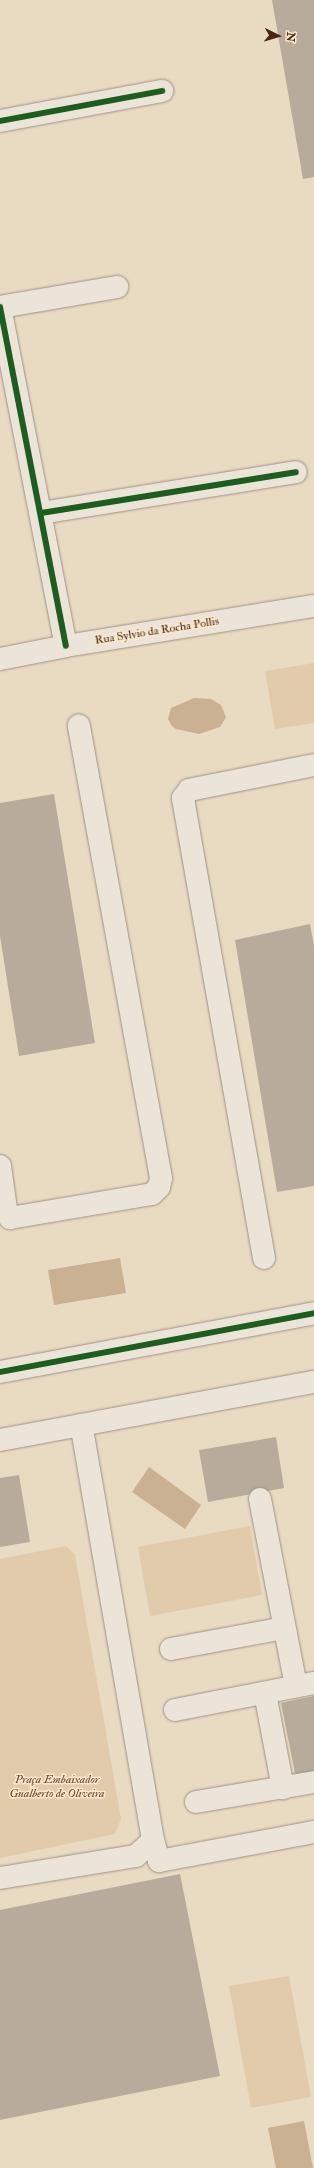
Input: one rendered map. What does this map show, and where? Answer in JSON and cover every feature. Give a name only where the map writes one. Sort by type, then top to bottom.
[{"type":"street","points":[[0,121],[162,91]]},
{"type":"street","points":[[66,646],[0,307],[117,287]]},
{"type":"street","points":[[41,513],[296,472]]},
{"type":"street","name":"Rua Sylvio da Rocha Pollis","points":[[0,659],[66,646],[314,606]]},
{"type":"street","points":[[0,1166],[6,1209],[10,1218],[152,1194],[159,1187],[161,1178],[79,725]]},
{"type":"street","points":[[264,1258],[183,798],[189,790],[314,765]]},
{"type":"street","points":[[0,1372],[314,1313]]},
{"type":"street","points":[[0,1440],[314,1385]]},
{"type":"street","points":[[81,1425],[153,1840],[159,1861],[314,1832]]},
{"type":"street","points":[[175,1710],[305,1684],[284,1628],[260,1499]]},
{"type":"street","points":[[171,1649],[284,1628]]},
{"type":"street","points":[[266,1693],[283,1788]]},
{"type":"street","points":[[196,1802],[314,1782]]},
{"type":"street","points":[[0,1878],[136,1856],[153,1840]]},
{"type":"green space","points":[[314,663],[314,723],[275,729],[265,671]]},
{"type":"green space","points":[[250,1526],[262,1595],[150,1616],[138,1547]]},
{"type":"green space","name":"Praça Embaixador Gualberto de Oliveira","points":[[66,1546],[75,1555],[121,1819],[115,1834],[0,1858],[0,1559]]},
{"type":"green space","points":[[289,1976],[311,2097],[251,2108],[229,1986]]},
{"type":"shaded area","points":[[194,698],[211,699],[221,705],[226,717],[220,727],[199,734],[176,729],[172,726],[168,719],[171,708]]},
{"type":"shaded area","points":[[120,1258],[126,1293],[54,1305],[48,1270]]},
{"type":"shaded area","points":[[149,1467],[201,1505],[185,1529],[132,1492]]},
{"type":"shaded area","points":[[304,2121],[313,2168],[276,2168],[268,2128]]},
{"type":"building","points":[[272,0],[314,0],[314,177],[303,179]]},
{"type":"building","points":[[54,794],[95,1043],[19,1056],[0,936],[0,803]]},
{"type":"building","points":[[310,924],[314,946],[314,1186],[277,1192],[235,940]]},
{"type":"building","points":[[276,1437],[284,1488],[208,1502],[199,1450]]},
{"type":"building","points":[[19,1475],[30,1542],[0,1547],[0,1478]]},
{"type":"building","points":[[314,1696],[314,1775],[296,1778],[281,1703]]},
{"type":"building","points":[[180,1874],[220,2076],[0,2120],[0,1910]]},
{"type":"cycle path","points":[[0,121],[162,91]]},
{"type":"cycle path","points":[[0,307],[66,646]]},
{"type":"cycle path","points":[[41,513],[296,472]]},
{"type":"cycle path","points":[[0,1372],[314,1313]]}]
